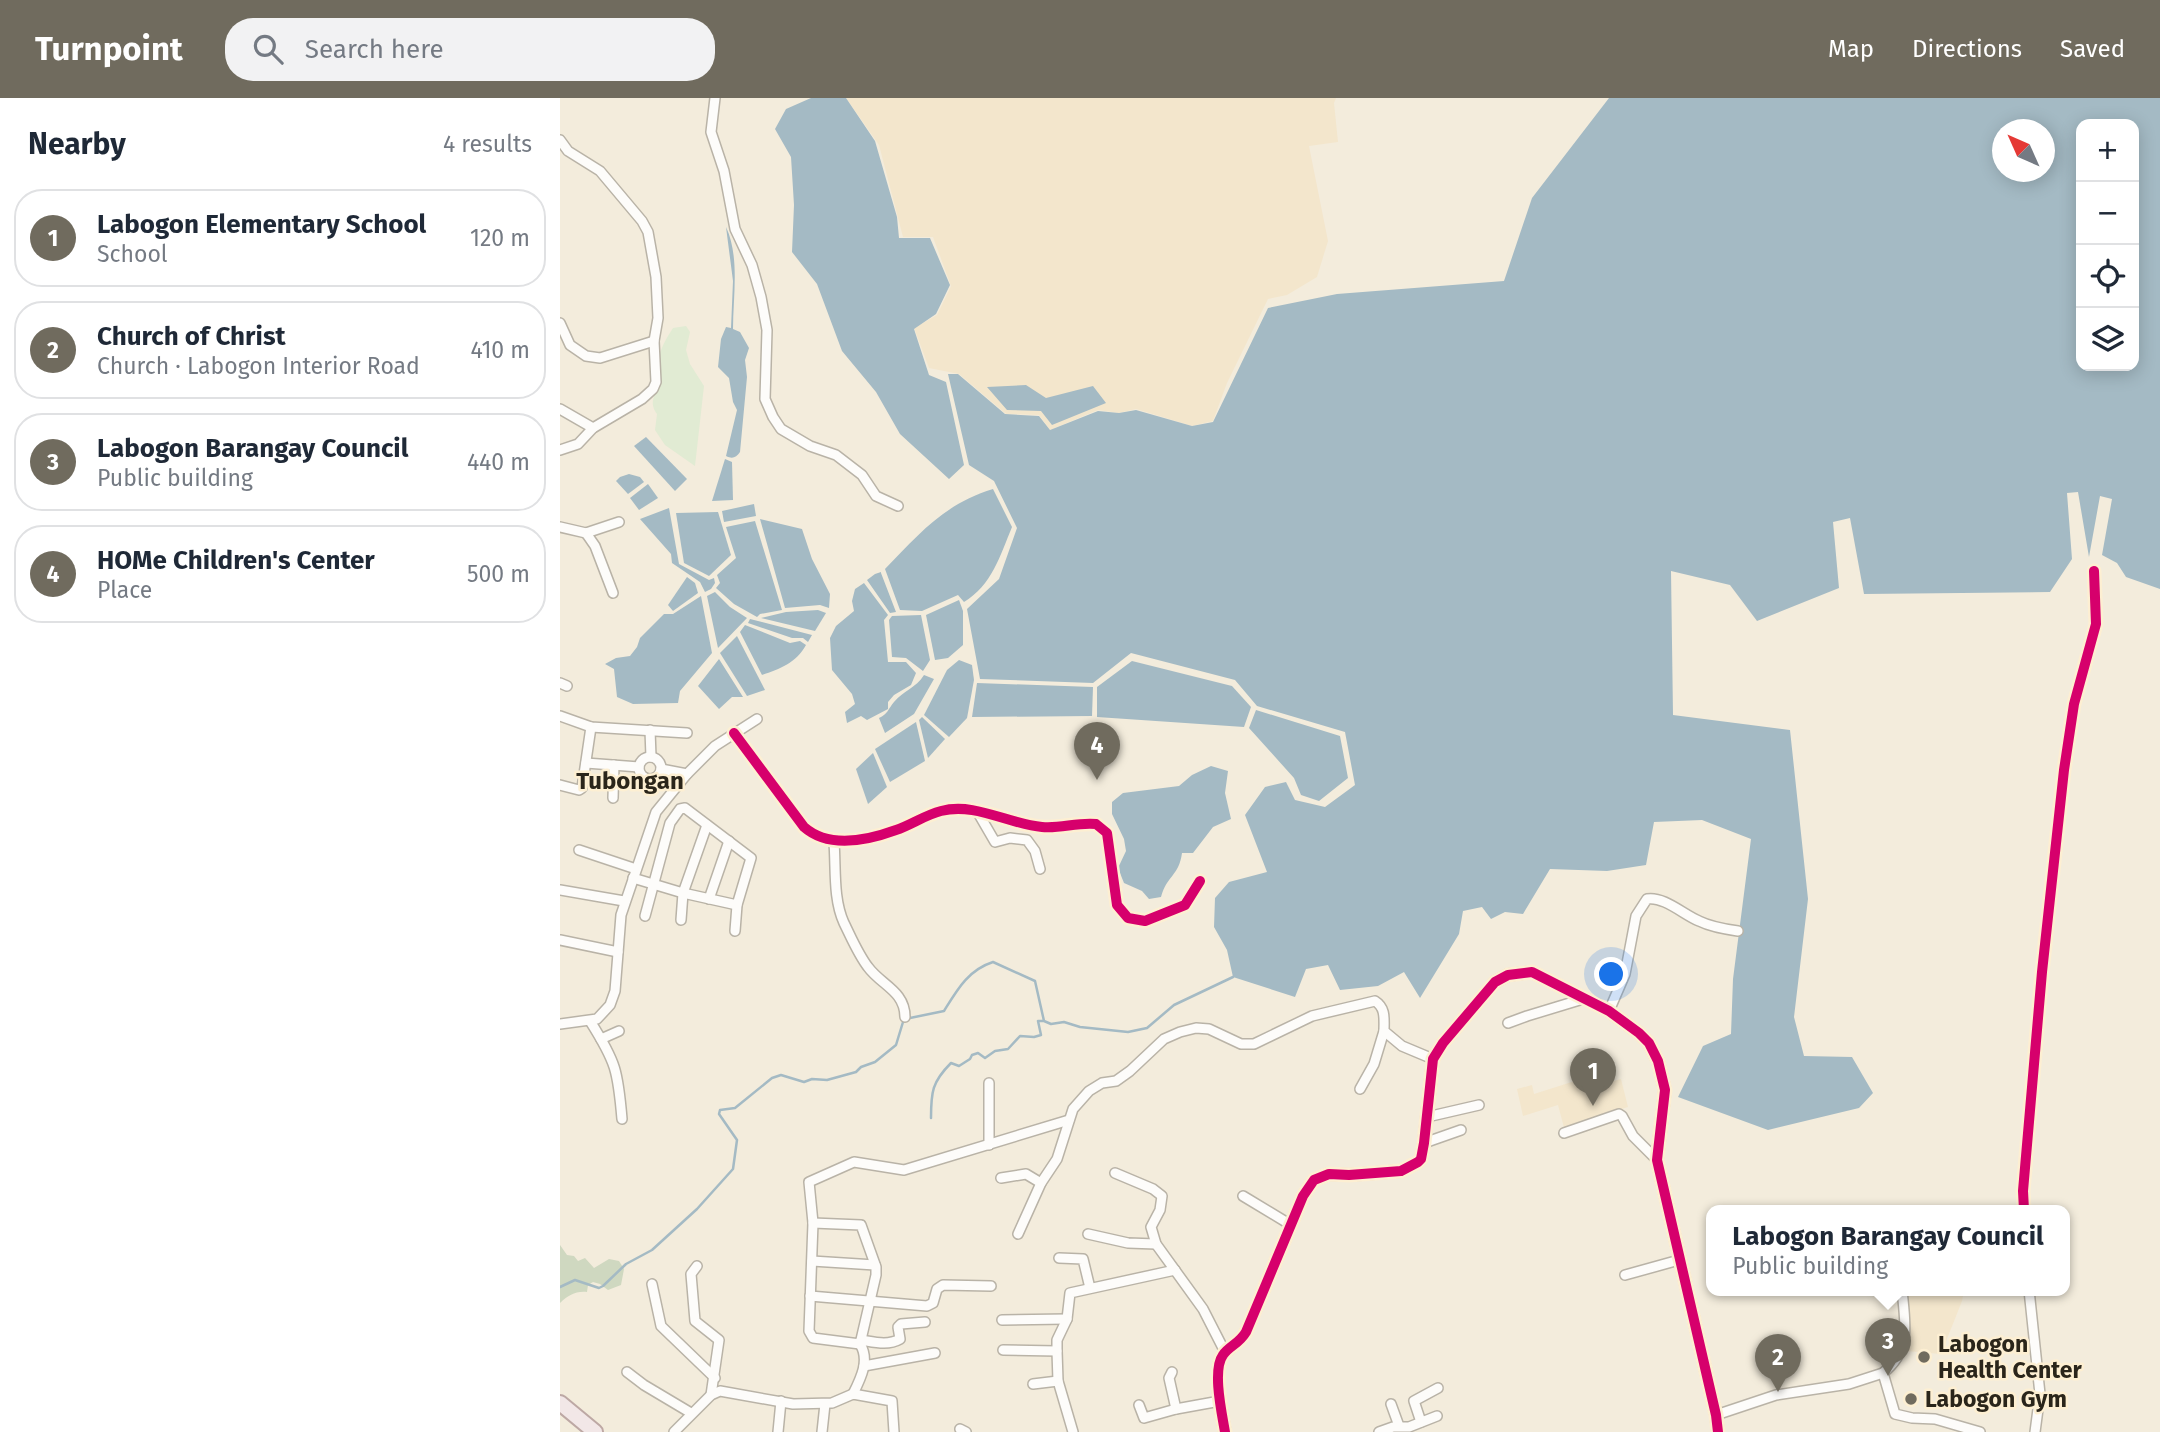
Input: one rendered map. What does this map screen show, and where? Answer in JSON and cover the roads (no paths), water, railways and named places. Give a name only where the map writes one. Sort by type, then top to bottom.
[{"type":"main road","points":[[560,1403],[595,1432]]},
{"type":"street","points":[[715,98],[711,132],[724,171],[735,229],[752,265],[761,297],[767,330],[765,399],[773,417],[781,429],[810,446],[836,455],[862,475],[876,496],[898,506]]},
{"type":"street","points":[[560,140],[568,151],[600,172],[642,221],[648,232],[656,276],[658,318],[654,341],[656,382],[653,389],[642,399],[593,428],[578,444],[560,450]]},
{"type":"street","points":[[560,323],[570,345],[586,356],[600,358],[654,341]]},
{"type":"street","points":[[560,409],[593,428]]},
{"type":"street","points":[[560,527],[586,533],[619,522]]},
{"type":"street","points":[[586,533],[595,546],[613,593]]},
{"type":"street","points":[[2024,1205],[2035,1047],[2064,770],[2074,704],[2096,624],[2094,570]]},
{"type":"street","points":[[560,716],[591,727],[687,733]]},
{"type":"street","points":[[560,1024],[590,1021],[603,1015],[613,998],[618,932],[624,901],[656,812],[687,774],[715,746],[757,719]]},
{"type":"street","points":[[560,785],[582,788],[591,727]]},
{"type":"street","points":[[650,730],[651,757]]},
{"type":"street","points":[[734,733],[804,827],[814,836],[834,842],[869,838],[944,810],[977,811],[1044,827],[1090,824],[1107,833],[1117,905],[1122,913],[1134,921],[1145,921],[1185,905],[1200,881]]},
{"type":"street","points":[[651,757],[656,759],[661,769],[655,778],[649,779],[640,772],[639,767],[641,761],[651,757]]},
{"type":"street","points":[[586,763],[639,767]]},
{"type":"street","points":[[613,797],[614,765]]},
{"type":"street","points":[[661,769],[687,774]]},
{"type":"street","points":[[645,916],[670,823],[680,809],[685,808],[751,858],[737,905],[735,930]]},
{"type":"street","points":[[977,811],[995,842],[1010,838],[1027,840],[1035,850],[1040,869]]},
{"type":"street","points":[[681,920],[683,893],[707,825]]},
{"type":"street","points":[[709,900],[729,841]]},
{"type":"street","points":[[834,842],[838,909],[866,965],[900,996],[904,1003],[905,1017]]},
{"type":"street","points":[[579,850],[652,884],[737,905]]},
{"type":"street","points":[[560,890],[624,901]]},
{"type":"street","points":[[1609,1011],[1625,974],[1636,916],[1647,899],[1661,901],[1698,921],[1720,929],[1738,931]]},
{"type":"street","points":[[560,940],[618,952]]},
{"type":"street","points":[[1225,1432],[1220,1401],[1220,1359],[1241,1341],[1246,1332],[1303,1196],[1319,1176],[1401,1171],[1421,1159],[1433,1059],[1443,1043],[1495,982],[1508,975],[1532,972],[1609,1011],[1644,1038],[1658,1061],[1665,1090],[1657,1160],[1718,1432]]},
{"type":"street","points":[[1508,1023],[1583,999]]},
{"type":"street","points":[[1018,1234],[1041,1183],[1058,1159],[1073,1109],[1089,1091],[1102,1083],[1116,1081],[1164,1039],[1180,1032],[1196,1028],[1209,1030],[1241,1044],[1254,1044],[1312,1016],[1376,1001],[1382,1005],[1384,1012],[1384,1031],[1374,1064],[1360,1089]]},
{"type":"street","points":[[590,1021],[615,1064],[622,1119]]},
{"type":"street","points":[[601,1039],[619,1031]]},
{"type":"street","points":[[1384,1031],[1402,1046],[1433,1059]]},
{"type":"street","points":[[989,1083],[989,1144]]},
{"type":"street","points":[[1427,1117],[1479,1105]]},
{"type":"street","points":[[1564,1133],[1619,1114],[1633,1136],[1657,1160]]},
{"type":"street","points":[[925,1322],[899,1325],[900,1339],[894,1342],[813,1338],[810,1332],[810,1296],[813,1223],[807,1184],[823,1174],[855,1162],[904,1170],[1069,1120]]},
{"type":"street","points":[[1424,1143],[1461,1130]]},
{"type":"street","points":[[1115,1173],[1153,1189],[1162,1196],[1160,1210],[1151,1227],[1156,1244],[1203,1309],[1225,1352]]},
{"type":"street","points":[[1001,1178],[1026,1174],[1041,1183]]},
{"type":"street","points":[[1243,1196],[1292,1225]]},
{"type":"street","points":[[813,1223],[861,1225],[875,1265],[876,1275],[860,1342],[864,1351],[864,1366],[853,1394]]},
{"type":"street","points":[[1088,1234],[1128,1243],[1156,1244]]},
{"type":"street","points":[[1059,1258],[1082,1258],[1090,1288]]},
{"type":"street","points":[[1625,1275],[1679,1260]]},
{"type":"street","points":[[812,1261],[875,1265]]},
{"type":"street","points":[[697,1266],[691,1274],[695,1321],[719,1340],[711,1395]]},
{"type":"street","points":[[1073,1432],[1058,1381],[1056,1351],[1057,1340],[1067,1319],[1070,1293],[1174,1270]]},
{"type":"street","points":[[652,1284],[661,1326],[715,1378]]},
{"type":"street","points":[[810,1296],[927,1306],[933,1303],[937,1289],[943,1285],[991,1286]]},
{"type":"street","points":[[1716,1415],[1776,1395],[1849,1384],[1883,1373],[1894,1364],[1903,1348],[1905,1322],[1903,1296]]},
{"type":"street","points":[[2030,1296],[2040,1394],[2035,1432]]},
{"type":"street","points":[[1002,1320],[1067,1319]]},
{"type":"street","points":[[1003,1350],[1056,1351]]},
{"type":"street","points":[[864,1366],[934,1353]]},
{"type":"street","points":[[627,1372],[691,1413]]},
{"type":"street","points":[[1172,1372],[1169,1378],[1176,1409]]},
{"type":"street","points":[[1883,1373],[1895,1414],[1935,1419],[1980,1432]]},
{"type":"street","points":[[1033,1384],[1058,1381]]},
{"type":"street","points":[[1421,1422],[1414,1401],[1438,1388]]},
{"type":"street","points":[[674,1432],[711,1395],[720,1391],[781,1401],[825,1404],[853,1394],[892,1401],[894,1432]]},
{"type":"street","points":[[778,1432],[781,1401]]},
{"type":"street","points":[[1139,1405],[1144,1418],[1220,1401]]},
{"type":"street","points":[[822,1432],[825,1404]]},
{"type":"street","points":[[1391,1404],[1399,1426]]},
{"type":"street","points":[[1379,1432],[1399,1426],[1409,1427],[1437,1416]]},
{"type":"water","points":[[811,98],[846,98],[875,141],[897,217],[899,238],[930,238],[950,285],[936,314],[914,329],[929,375],[946,382],[964,465],[949,479],[900,434],[876,392],[842,351],[817,284],[792,252],[794,205],[791,157],[775,129],[786,109]]},
{"type":"water","points":[[1609,98],[2160,98],[2160,589],[2126,577],[2117,563],[2102,555],[2112,499],[2100,496],[2089,557],[2078,492],[2067,493],[2072,559],[2050,592],[1864,594],[1850,518],[1833,522],[1839,588],[1757,621],[1730,585],[1671,571],[1673,715],[1790,730],[1808,899],[1794,1017],[1804,1056],[1852,1057],[1873,1093],[1859,1108],[1768,1130],[1678,1097],[1703,1046],[1731,1034],[1733,979],[1751,839],[1702,820],[1654,822],[1646,865],[1607,871],[1550,869],[1523,914],[1505,912],[1491,919],[1482,907],[1463,911],[1459,934],[1420,998],[1404,972],[1378,986],[1340,990],[1328,965],[1306,969],[1295,997],[1233,977],[1227,950],[1214,927],[1215,898],[1229,882],[1267,872],[1245,815],[1265,787],[1286,782],[1295,800],[1325,807],[1355,785],[1345,732],[1257,706],[1235,680],[1131,653],[1093,683],[980,679],[967,609],[999,579],[1017,528],[994,481],[969,465],[948,374],[958,374],[1005,414],[1039,416],[1050,430],[1098,411],[1119,413],[1136,410],[1192,426],[1213,422],[1268,308],[1337,294],[1504,281],[1532,198]]},
{"type":"water","points":[[726,227],[734,264],[733,329],[740,332],[749,348],[745,360],[747,377],[740,452],[732,458],[726,456],[737,410],[729,378],[718,367],[721,339],[726,327],[731,328],[733,281]]},
{"type":"water","points":[[1026,385],[1046,398],[1093,386],[1106,403],[1052,425],[1041,411],[1007,410],[987,387]]},
{"type":"water","points":[[646,437],[687,479],[675,491],[634,446]]},
{"type":"water","points":[[725,459],[732,462],[733,500],[712,501]]},
{"type":"water","points":[[629,474],[640,477],[644,482],[628,494],[616,481]]},
{"type":"water","points":[[648,484],[658,498],[639,510],[630,498]]},
{"type":"water","points":[[993,489],[1012,527],[994,569],[982,587],[964,602],[958,595],[922,611],[900,610],[885,569],[921,532],[946,512]]},
{"type":"water","points":[[754,504],[756,516],[724,522],[722,511]]},
{"type":"water","points":[[669,508],[679,564],[709,580],[714,578],[715,583],[705,592],[700,582],[672,563],[671,554],[640,519]]},
{"type":"water","points":[[718,512],[731,555],[709,576],[684,563],[676,513]]},
{"type":"water","points":[[760,519],[802,529],[812,559],[830,594],[829,608],[820,605],[785,608]]},
{"type":"water","points":[[755,521],[782,610],[757,617],[734,604],[716,588],[720,583],[717,575],[736,558],[726,527]]},
{"type":"water","points":[[881,572],[896,612],[890,613],[867,580]]},
{"type":"water","points":[[687,577],[695,583],[698,593],[673,611],[668,605]]},
{"type":"water","points":[[864,583],[888,615],[884,620],[888,662],[906,662],[916,673],[911,685],[888,702],[888,709],[867,720],[861,716],[847,723],[845,712],[855,704],[852,694],[832,670],[830,638],[836,626],[854,611],[852,601],[855,589]]},
{"type":"water","points":[[715,592],[730,607],[747,618],[718,648],[707,596]]},
{"type":"water","points":[[701,596],[712,653],[680,691],[678,703],[633,704],[617,697],[614,669],[605,664],[616,658],[630,656],[640,638],[664,614],[673,614]]},
{"type":"water","points":[[959,600],[963,611],[963,645],[948,658],[935,660],[926,615]]},
{"type":"water","points":[[818,610],[826,613],[815,631],[761,618],[786,612]]},
{"type":"water","points":[[921,615],[930,660],[923,671],[906,658],[892,657],[889,620],[892,616]]},
{"type":"water","points":[[750,619],[812,635],[808,642],[803,638],[792,638],[748,623]]},
{"type":"water","points":[[745,625],[790,643],[800,641],[806,645],[792,661],[762,675],[740,632]]},
{"type":"water","points":[[737,636],[765,690],[747,696],[720,653]]},
{"type":"water","points":[[719,659],[743,697],[732,697],[719,709],[698,686]]},
{"type":"water","points":[[959,660],[972,665],[974,680],[967,718],[949,737],[924,715],[947,670]]},
{"type":"water","points":[[1132,661],[1232,686],[1251,707],[1244,727],[1097,717],[1097,687]]},
{"type":"water","points":[[924,675],[934,679],[914,714],[885,733],[879,718]]},
{"type":"water","points":[[977,683],[1093,687],[1092,716],[972,717]]},
{"type":"water","points":[[1256,710],[1340,736],[1348,778],[1319,801],[1301,795],[1294,778],[1249,728]]},
{"type":"water","points":[[922,717],[945,739],[928,758],[919,720]]},
{"type":"water","points":[[916,722],[925,761],[890,782],[875,749]]},
{"type":"water","points":[[873,753],[887,787],[868,804],[856,769]]},
{"type":"water","points":[[1211,766],[1228,771],[1225,793],[1231,819],[1213,827],[1193,853],[1182,853],[1161,897],[1149,899],[1142,891],[1124,883],[1118,868],[1126,851],[1124,839],[1112,814],[1112,802],[1123,793],[1179,786],[1192,775]]},
{"type":"waterway","points":[[560,1287],[575,1280],[599,1288],[603,1286],[626,1264],[652,1250],[697,1209],[733,1169],[737,1140],[719,1114],[720,1110],[735,1108],[772,1078],[781,1075],[804,1082],[812,1079],[827,1080],[856,1072],[875,1062],[896,1045],[903,1022],[944,1011],[970,975],[984,966],[993,962],[1035,981],[1044,1021],[1128,1032],[1147,1028],[1174,1005],[1233,977]]},
{"type":"waterway","points":[[931,1118],[934,1088],[951,1063],[959,1066],[978,1053],[985,1058],[995,1051],[1008,1049],[1020,1036],[1041,1035],[1038,1021],[1043,1021]]},
{"type":"place","name":"HOMe Children's Center","points":[[1097,780]]},
{"type":"place","name":"Labogon Elementary School","points":[[1593,1106]]},
{"type":"place","name":"Labogon Health Center","points":[[1924,1357]]},
{"type":"place","name":"Labogon Barangay Council","points":[[1888,1376]]},
{"type":"place","name":"Church of Christ","points":[[1778,1392]]},
{"type":"place","name":"Labogon Gym","points":[[1911,1399]]},
{"type":"district","name":"Tubongan","points":[[630,781]]}]
